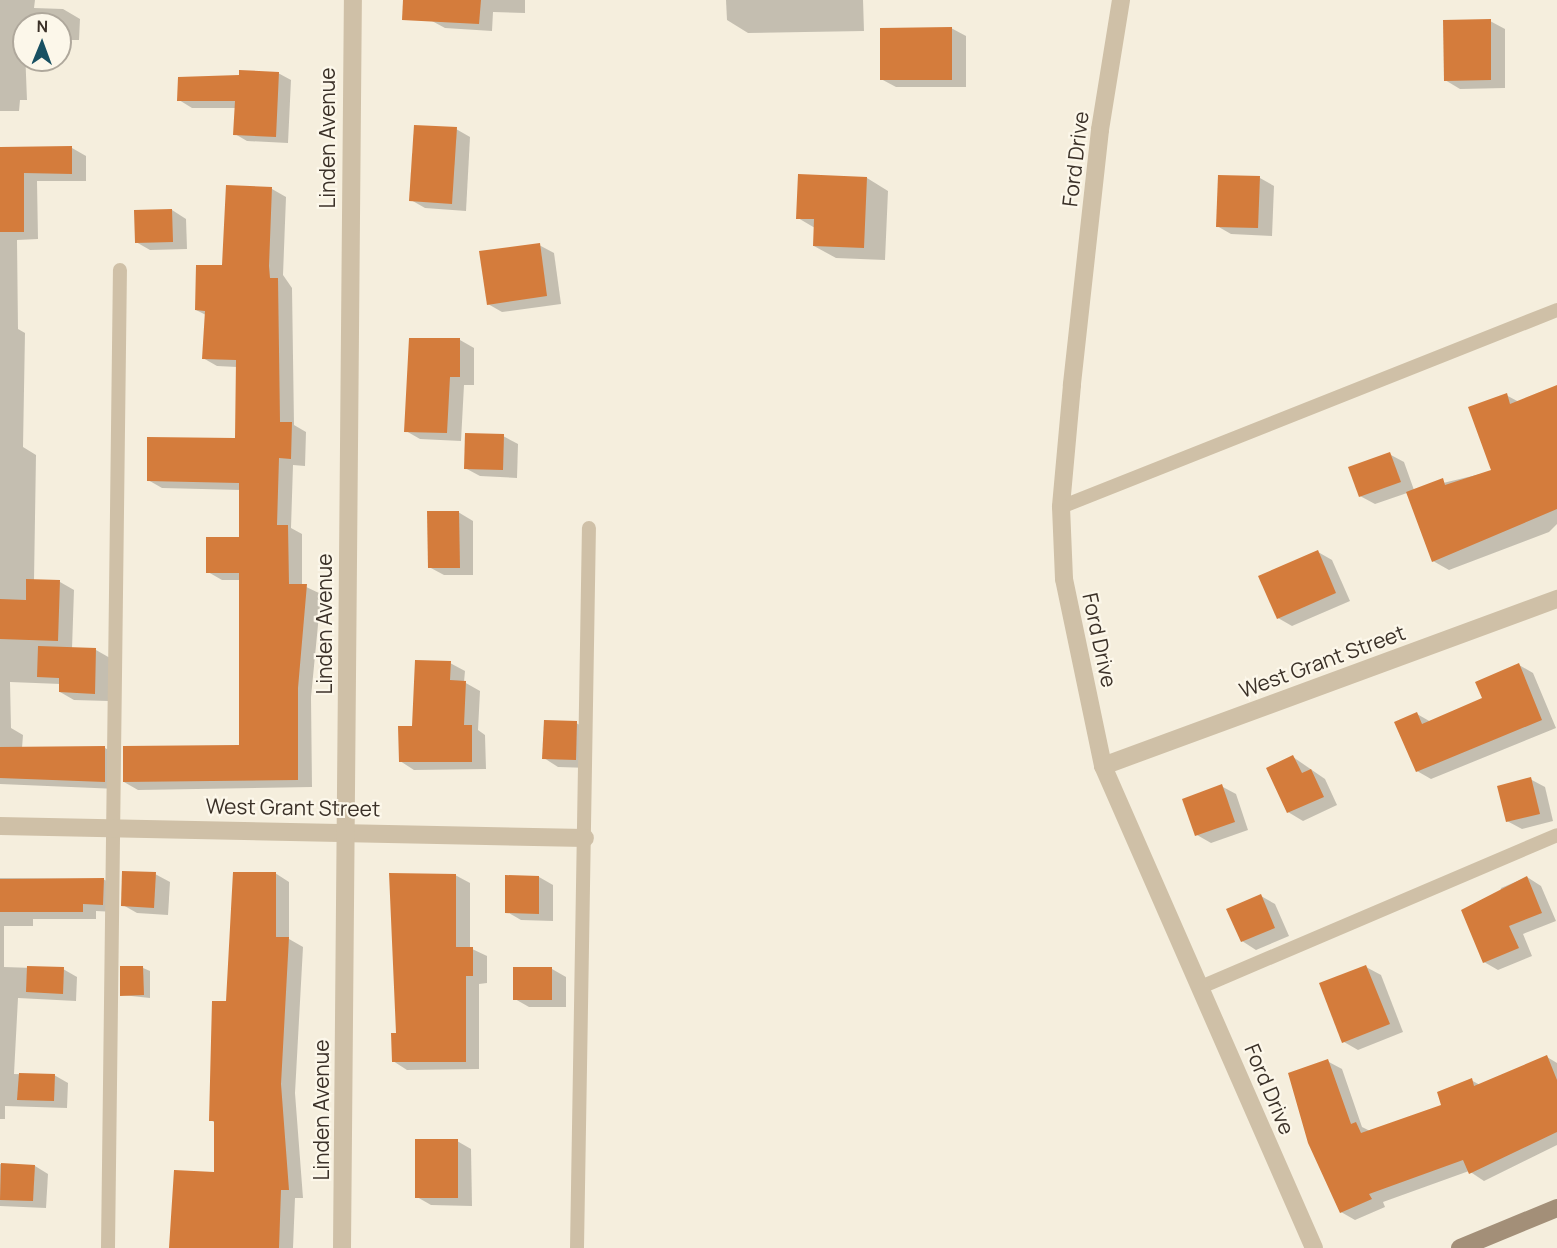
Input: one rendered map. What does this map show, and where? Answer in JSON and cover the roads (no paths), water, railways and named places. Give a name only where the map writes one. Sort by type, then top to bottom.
[{"type":"street","name":"Linden Avenue","points":[[342,1248],[353,0]]},
{"type":"street","name":"Ford Drive","points":[[1121,0],[1100,130],[1061,507],[1064,579],[1103,766],[1314,1248]]},
{"type":"street","name":"West Grant Street","points":[[1103,766],[1557,599]]},
{"type":"street","name":"West Grant Street","points":[[0,826],[345,829],[585,838]]},
{"type":"street","points":[[1460,1248],[1557,1208]]},
{"type":"lane","points":[[108,1248],[120,270]]},
{"type":"lane","points":[[1061,507],[1557,310]]},
{"type":"lane","points":[[577,1248],[589,528]]},
{"type":"lane","points":[[1201,987],[1557,835]]}]
